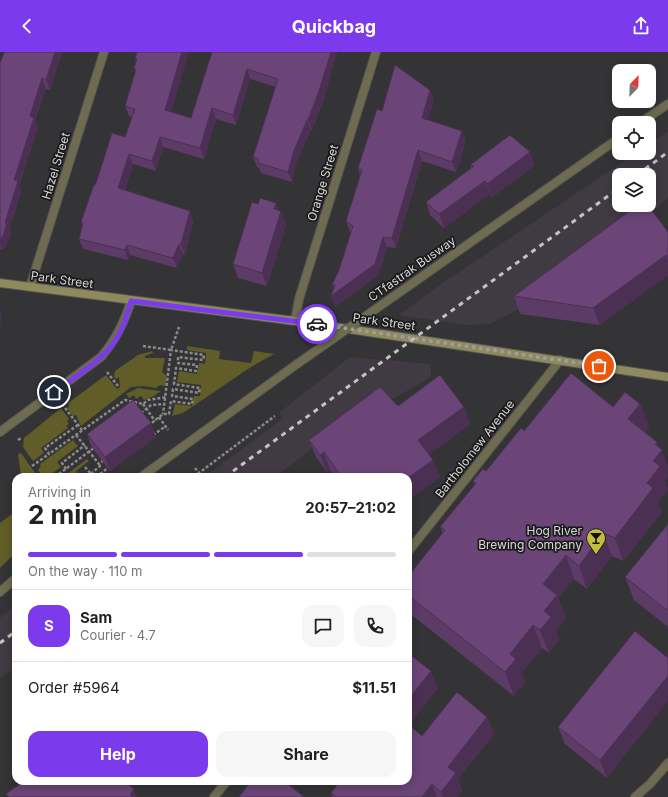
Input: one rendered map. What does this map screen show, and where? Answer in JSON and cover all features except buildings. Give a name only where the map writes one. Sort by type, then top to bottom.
[{"type":"main road","name":"Park Street","points":[[0,283],[295,321],[668,377]]},
{"type":"street","name":"Hazel Street","points":[[30,287],[104,52]]},
{"type":"street","name":"Orange Street","points":[[295,321],[299,300],[376,52]]},
{"type":"street","points":[[650,116],[668,104]]},
{"type":"street","name":"CTfastrak Busway","points":[[146,473],[263,388],[612,143]]},
{"type":"street","points":[[0,432],[102,356],[115,341],[125,322],[131,301]]},
{"type":"street","name":"Bartholomew Avenue","points":[[412,547],[560,360]]},
{"type":"street","points":[[0,592],[12,582]]},
{"type":"street","points":[[635,797],[650,784],[668,763]]},
{"type":"street","points":[[214,797],[224,785]]},
{"type":"path","points":[[163,414],[171,350],[179,327]]},
{"type":"path","points":[[143,346],[204,355],[203,360],[178,357],[178,363],[197,365],[196,371],[176,368],[174,384],[200,388],[200,393],[173,389],[172,396],[193,399],[192,404],[171,402],[169,414],[163,414],[143,430]]},
{"type":"path","points":[[107,372],[118,386]]},
{"type":"path","points":[[144,404],[148,400],[166,396]]},
{"type":"path","points":[[32,466],[125,400],[144,404],[155,421]]},
{"type":"path","points":[[62,404],[82,430]]},
{"type":"path","points":[[139,415],[157,404],[165,404]]},
{"type":"path","points":[[104,415],[108,420]]},
{"type":"path","points":[[200,473],[275,416]]},
{"type":"path","points":[[159,417],[168,430]]},
{"type":"path","points":[[49,454],[45,448],[78,426]]},
{"type":"path","points":[[149,438],[166,426]]},
{"type":"path","points":[[76,435],[100,466],[92,473]]},
{"type":"path","points":[[60,473],[99,444]]},
{"type":"path","points":[[66,469],[62,463],[85,445]]},
{"type":"path","points":[[98,464],[110,455]]},
{"type":"path","points":[[102,473],[114,464]]},
{"type":"path","points":[[85,467],[90,473]]},
{"type":"path","points":[[195,468],[198,473]]},
{"type":"shaded area","points":[[668,131],[668,197],[656,208],[656,168],[614,168],[626,160],[656,160],[656,139]]},
{"type":"shaded area","points":[[612,169],[612,212],[651,212],[517,310],[490,324],[464,325],[399,315],[437,287]]},
{"type":"shaded area","points":[[187,346],[220,351],[219,359],[251,363],[254,351],[274,354],[251,367],[183,413],[172,416],[175,404],[192,406],[194,396],[200,396],[201,385],[177,382],[179,371],[197,374],[199,363],[205,364],[206,353],[187,350]]},
{"type":"shaded area","points":[[152,351],[153,353],[145,356],[145,358],[165,358],[162,372],[167,376],[165,386],[160,385],[156,388],[143,386],[131,387],[81,426],[76,415],[73,416],[67,408],[69,407],[68,403],[106,375],[117,389],[120,387],[119,377],[116,379],[114,377],[115,371],[138,355]]},
{"type":"shaded area","points":[[350,357],[431,364],[431,377],[345,427],[311,449],[280,473],[209,473],[283,418],[280,412]]},
{"type":"shaded area","points":[[138,388],[160,391],[156,395],[144,400],[141,396],[136,399],[134,395],[129,398],[126,394]]},
{"type":"shaded area","points":[[61,408],[69,419],[67,421],[69,424],[66,426],[68,428],[41,448],[44,453],[33,461],[23,447],[24,438]]},
{"type":"shaded area","points":[[73,440],[78,446],[57,462],[61,467],[53,473],[40,473],[38,470],[41,466],[40,464]]},
{"type":"shaded area","points":[[21,453],[35,473],[21,473],[18,454]]},
{"type":"shaded area","points":[[87,459],[89,461],[76,471],[77,473],[68,473]]},
{"type":"shaded area","points":[[12,514],[12,556],[0,568],[0,523]]},
{"type":"shaded area","points":[[12,608],[12,670],[0,678],[0,618]]},
{"type":"railway","points":[[646,168],[668,152]]},
{"type":"railway","points":[[230,473],[612,193]]},
{"type":"railway","points":[[0,643],[12,634]]},
{"type":"way so far","points":[[317,324],[599,366]]},
{"type":"place","name":"Hog River Brewing Company","points":[[596,555]]},
{"type":"route","points":[[54,392],[102,356],[115,341],[125,322],[131,301],[317,324]]}]
